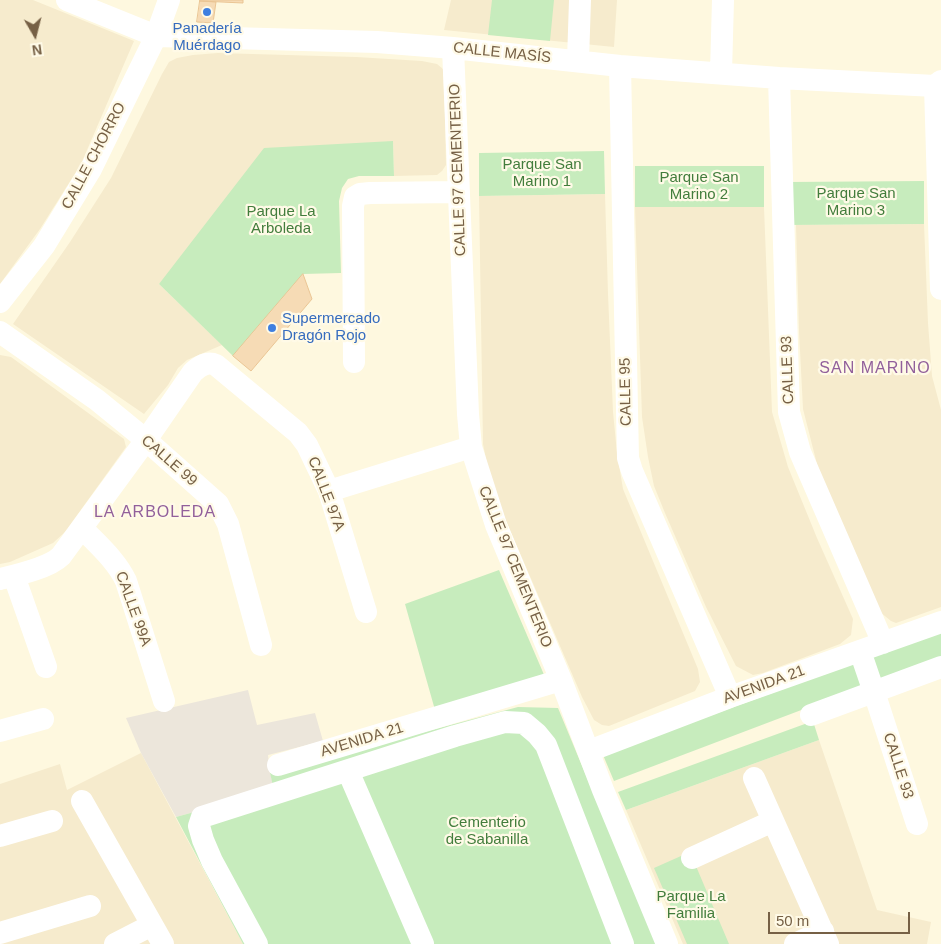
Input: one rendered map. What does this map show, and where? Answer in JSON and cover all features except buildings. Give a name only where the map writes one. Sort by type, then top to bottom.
[{"type":"street","name":"CALLE MASÍS","points":[[67,0],[156,36],[378,42],[620,66],[780,78],[938,83]]},
{"type":"street","name":"CALLE CHORRO","points":[[0,302],[44,246],[91,169],[156,36],[169,0]]},
{"type":"street","points":[[578,61],[580,0]]},
{"type":"street","points":[[721,73],[723,0]]},
{"type":"street","name":"CALLE 97 CEMENTERIO","points":[[453,48],[471,448],[496,526],[561,680],[603,790],[667,944]]},
{"type":"street","name":"CALLE 95","points":[[620,66],[628,458],[730,698]]},
{"type":"street","name":"CALLE 93","points":[[780,78],[789,412],[800,452],[883,643]]},
{"type":"street","points":[[938,83],[941,282]]},
{"type":"street","points":[[354,362],[353,206],[355,197],[360,194],[458,192]]},
{"type":"street","name":"CALLE 99","points":[[0,332],[97,400],[146,440],[220,507],[228,524],[261,645]]},
{"type":"street","name":"CALLE 97A","points":[[146,440],[193,372],[206,364],[216,365],[298,433],[307,445],[328,491],[366,612]]},
{"type":"street","points":[[46,667],[7,577],[58,559],[146,440]]},
{"type":"street","points":[[328,491],[471,448]]},
{"type":"street","name":"CALLE 99A","points":[[82,528],[116,564],[126,581],[164,701]]},
{"type":"street","name":"AVENIDA 21","points":[[589,751],[941,622]]},
{"type":"street","name":"CALLE 93","points":[[860,651],[917,824]]},
{"type":"street","points":[[811,715],[941,667]]},
{"type":"street","name":"AVENIDA 21","points":[[278,765],[561,680]]},
{"type":"street","points":[[0,731],[42,719]]},
{"type":"street","points":[[257,944],[212,861],[199,826],[202,816],[455,736],[506,722],[524,723],[546,745],[623,944]]},
{"type":"street","points":[[348,771],[423,944]]},
{"type":"street","points":[[754,778],[826,938],[795,944]]},
{"type":"street","points":[[82,801],[158,934],[115,944]]},
{"type":"street","points":[[0,836],[52,821]]},
{"type":"street","points":[[692,858],[774,821]]},
{"type":"street","points":[[0,933],[90,906]]},
{"type":"shaded area","points":[[0,0],[33,0],[134,41],[81,164],[40,229],[0,284]]},
{"type":"shaded area","points":[[451,0],[617,0],[614,47],[444,30]]},
{"type":"shaded area","points":[[218,53],[356,57],[422,61],[437,64],[443,69],[446,165],[437,175],[394,176],[393,141],[159,284],[222,345],[187,360],[178,368],[168,385],[144,414],[13,324],[70,242],[111,178],[169,62],[177,58],[193,55]]},
{"type":"shaded area","points":[[605,194],[613,412],[623,489],[698,669],[700,682],[695,691],[609,726],[602,725],[594,720],[582,697],[497,500],[490,479],[483,444],[479,196]]},
{"type":"shaded area","points":[[635,207],[764,207],[772,412],[788,467],[853,619],[851,635],[840,644],[763,673],[753,675],[736,666],[706,607],[654,486],[642,417]]},
{"type":"shaded area","points":[[924,224],[932,376],[941,410],[941,607],[896,623],[880,612],[819,472],[803,409],[796,225]]},
{"type":"shaded area","points":[[0,355],[11,357],[124,439],[126,447],[65,532],[53,543],[10,562],[0,564]]},
{"type":"shaded area","points":[[248,690],[257,725],[315,713],[323,741],[268,755],[270,773],[275,790],[176,817],[141,753],[126,718]]},
{"type":"shaded area","points":[[819,740],[877,910],[931,922],[927,944],[683,944],[626,810]]},
{"type":"shaded area","points":[[141,753],[243,944],[0,944],[0,784],[60,764],[67,790]]},
{"type":"green space","points":[[492,0],[554,0],[550,41],[488,35]]},
{"type":"green space","name":"Parque La Arboleda","points":[[393,141],[394,176],[359,176],[348,179],[342,188],[339,201],[341,273],[303,274],[233,356],[159,284],[264,148]]},
{"type":"green space","name":"Parque San Marino 1","points":[[604,151],[605,194],[479,196],[479,153]]},
{"type":"green space","name":"Parque San Marino 2","points":[[635,166],[764,166],[764,207],[635,207]]},
{"type":"green space","name":"Parque San Marino 3","points":[[924,181],[924,224],[788,225],[788,182]]},
{"type":"green space","points":[[499,570],[545,677],[435,710],[405,604]]},
{"type":"green space","points":[[941,631],[941,658],[879,681],[870,656]]},
{"type":"green space","points":[[854,663],[862,687],[614,781],[603,755]]},
{"type":"green space","name":"Cementerio de Sabanilla","points":[[518,707],[558,708],[656,944],[243,944],[176,817],[274,790],[270,773]]},
{"type":"green space","points":[[813,721],[819,740],[626,810],[618,792]]},
{"type":"green space","name":"Parque La Familia","points":[[690,852],[729,944],[687,944],[654,868]]},
{"type":"place","name":"Panadería Muérdago","points":[[207,12]]},
{"type":"place","name":"Supermercado Dragón Rojo","points":[[272,328]]},
{"type":"district","name":"SAN MARINO","points":[[875,369]]},
{"type":"district","name":"LA ARBOLEDA","points":[[155,513]]}]
